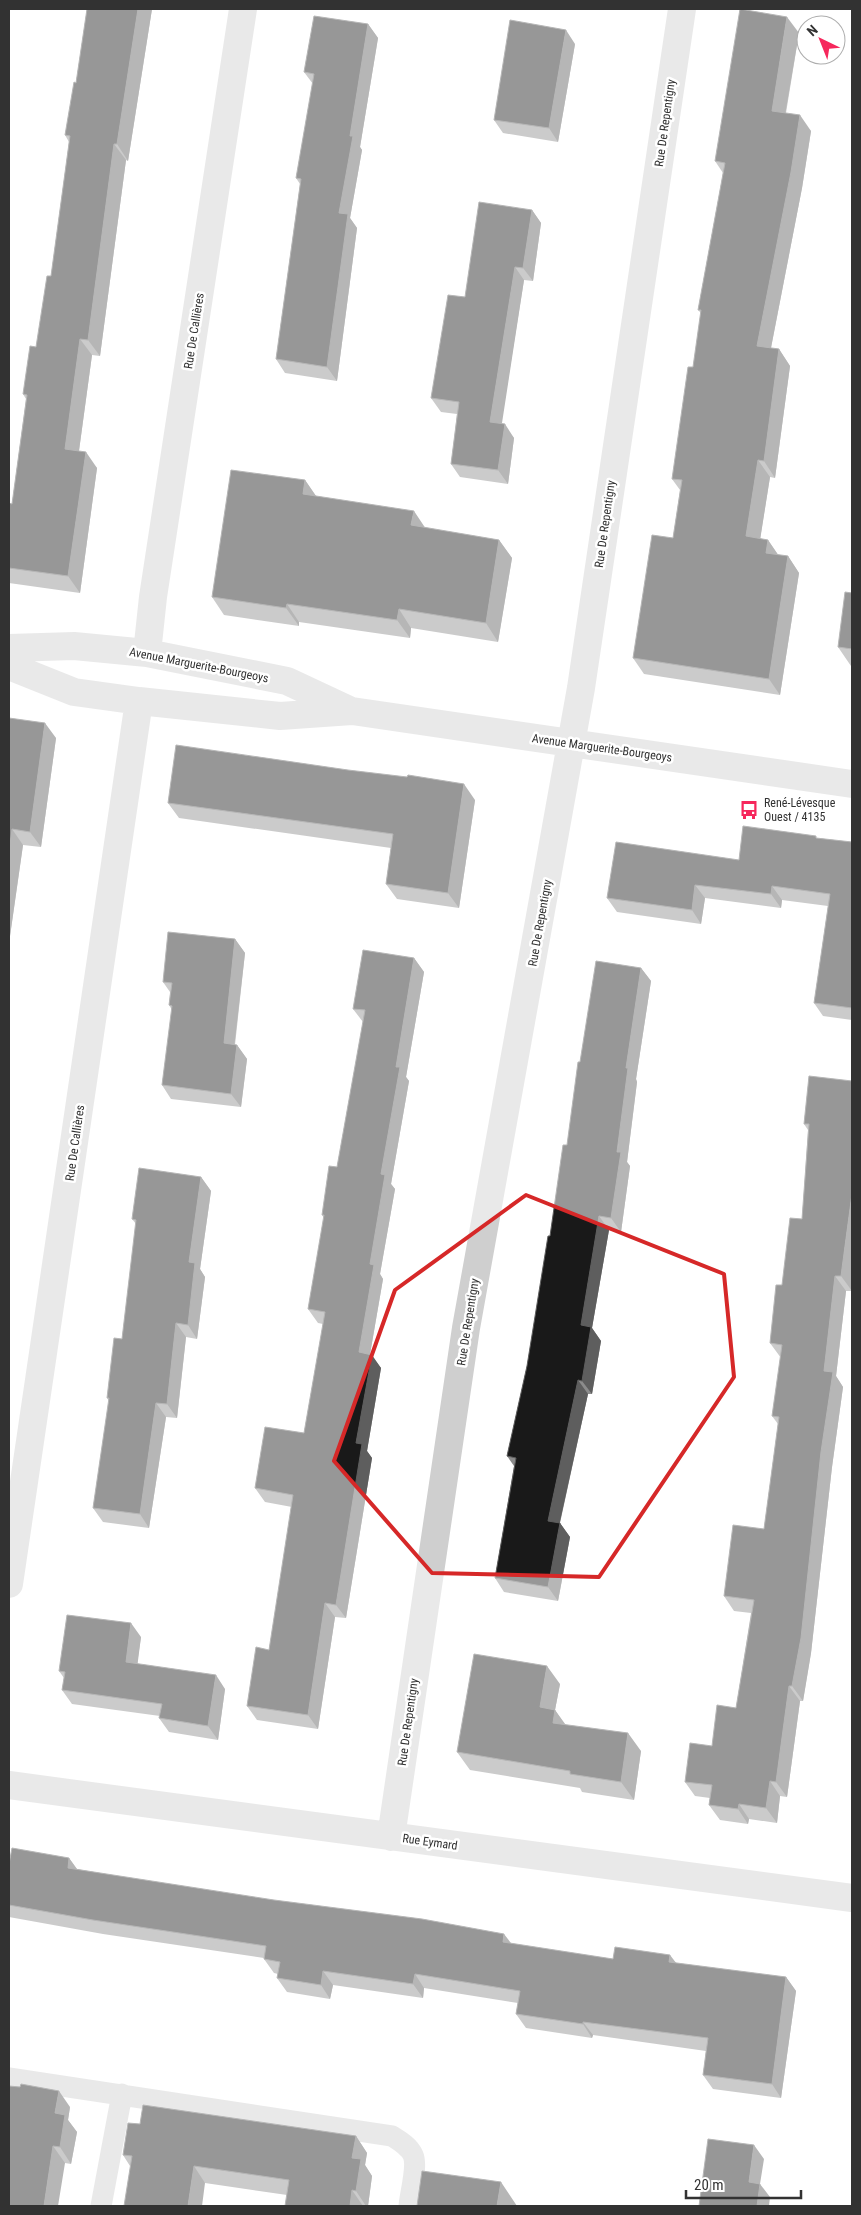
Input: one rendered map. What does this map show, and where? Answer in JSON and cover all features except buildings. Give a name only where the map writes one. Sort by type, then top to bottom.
[{"type":"street","name":"Rue De Callières","points":[[147,653],[153,597],[243,9]]},
{"type":"street","name":"Rue De Repentigny","points":[[391,1837],[466,1328],[571,743],[682,9]]},
{"type":"street","name":"Avenue Marguerite-Bourgeoys","points":[[9,648],[74,646],[147,653],[287,682],[352,712]]},
{"type":"street","name":"Avenue Marguerite-Bourgeoys","points":[[9,666],[74,692],[280,716],[352,712],[852,784]]},
{"type":"street","name":"Rue De Callières","points":[[9,1584],[139,701]]},
{"type":"street","name":"Rue Eymard","points":[[9,1785],[852,1898]]},
{"type":"lane","points":[[9,2078],[392,2136],[407,2147],[413,2155],[415,2165],[408,2206]]},
{"type":"lane","points":[[101,2206],[122,2094]]},
{"type":"highlighted area","points":[[526,1195],[724,1274],[734,1377],[599,1577],[432,1573],[334,1461],[395,1290]]},
{"type":"place","name":"René-Lévesque Ouest / 4135","points":[[749,810]]}]
